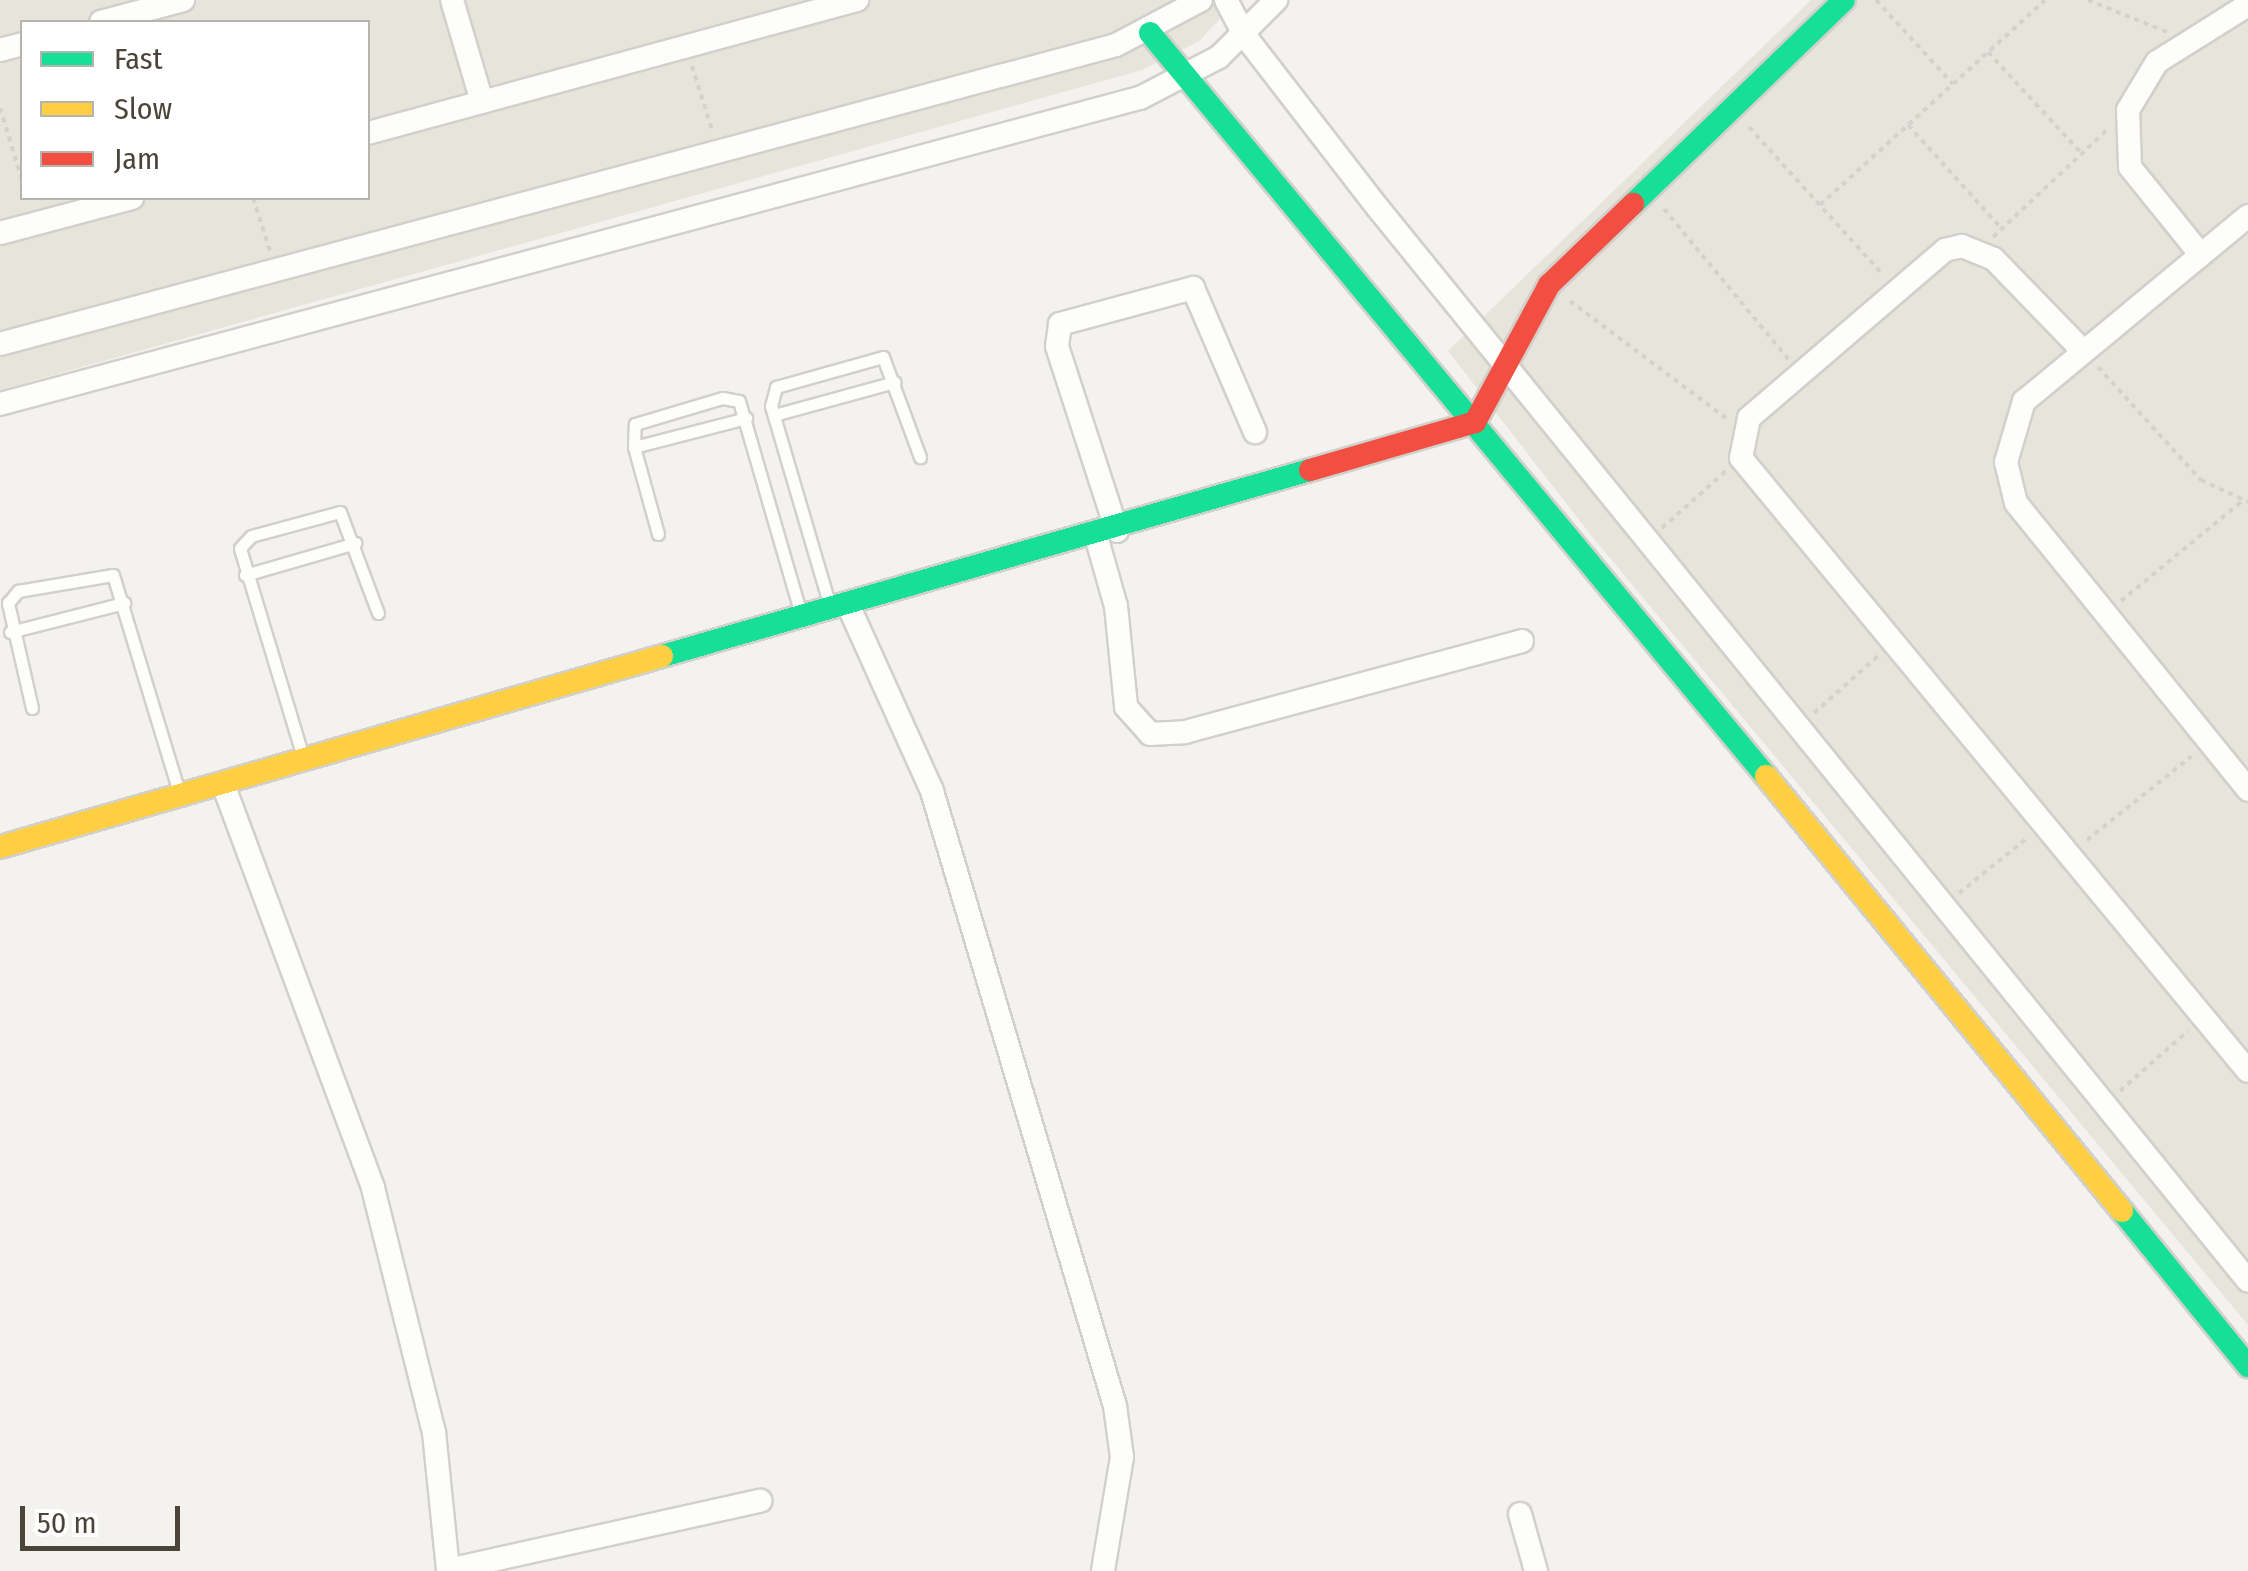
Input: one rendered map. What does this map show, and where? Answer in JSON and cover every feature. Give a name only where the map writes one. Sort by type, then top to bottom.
[{"type":"street","points":[[105,20],[141,6],[183,0]]},
{"type":"street","points":[[452,0],[482,102]]},
{"type":"street","points":[[370,132],[857,0]]},
{"type":"street","points":[[0,344],[1150,34],[1201,0]]},
{"type":"street","points":[[1226,0],[1245,36],[1647,540],[2248,1281]]},
{"type":"street","points":[[0,404],[1140,98],[1190,75],[1245,36],[1276,0]]},
{"type":"street","points":[[0,847],[1107,534],[1475,422],[1549,285],[1844,0]]},
{"type":"street","points":[[2201,254],[2130,167],[2128,110],[2148,73],[2186,39],[2248,5]]},
{"type":"street","points":[[1150,34],[1190,75],[2248,1366]]},
{"type":"street","points":[[0,234],[125,200]]},
{"type":"street","points":[[2248,216],[2024,401],[2006,462],[2016,503],[2248,790]]},
{"type":"street","points":[[2083,351],[1980,250],[1945,250],[1800,374],[1742,430],[1741,458],[2248,1072]]},
{"type":"street","points":[[1255,432],[1193,288],[1060,324],[1058,346],[1107,534],[1126,707],[1150,734],[1185,732],[1522,641]]},
{"type":"street","points":[[840,609],[932,790],[1116,1406],[1122,1456],[1103,1571]]},
{"type":"street","points":[[223,784],[373,1188],[434,1432],[448,1571],[760,1501]]},
{"type":"street","points":[[1520,1514],[1536,1571]]},
{"type":"lane","points":[[840,609],[774,415],[776,387],[882,358],[895,382],[920,458]]},
{"type":"lane","points":[[774,415],[895,382]]},
{"type":"lane","points":[[658,534],[631,432],[641,418],[728,397],[746,418],[802,620]]},
{"type":"lane","points":[[634,448],[746,418]]},
{"type":"lane","points":[[305,761],[240,554],[251,536],[331,512],[344,514],[378,612]]},
{"type":"lane","points":[[245,575],[354,543]]},
{"type":"lane","points":[[32,708],[6,610],[18,591],[102,571],[117,580],[180,796]]},
{"type":"lane","points":[[10,632],[124,602]]},
{"type":"path","points":[[1876,0],[1953,84]]},
{"type":"path","points":[[1820,205],[2045,0]]},
{"type":"path","points":[[2088,0],[2186,39]]},
{"type":"path","points":[[686,47],[718,152]]},
{"type":"path","points":[[1988,52],[2082,154]]},
{"type":"path","points":[[0,108],[20,173]]},
{"type":"path","points":[[1732,108],[1896,290]]},
{"type":"path","points":[[1980,250],[2128,110]]},
{"type":"path","points":[[1908,124],[2002,228]]},
{"type":"path","points":[[1648,190],[1800,374]]},
{"type":"path","points":[[254,200],[276,270]]},
{"type":"path","points":[[1549,285],[1742,430]]},
{"type":"path","points":[[2083,351],[2202,480],[2245,502],[2106,614]]},
{"type":"path","points":[[1647,540],[1741,458]]},
{"type":"path","points":[[1800,726],[1893,643]]},
{"type":"path","points":[[2067,856],[2210,742]]},
{"type":"path","points":[[1944,906],[2042,826]]},
{"type":"path","points":[[2105,1104],[2202,1020]]},
{"type":"shaded area","points":[[0,0],[1238,0],[1199,41],[1142,70],[0,390]]},
{"type":"shaded area","points":[[1811,0],[2248,0],[2248,1325],[1590,534],[1448,351]]},
{"type":"traffic: fast","points":[[1633,204],[1844,0]]},
{"type":"traffic: fast","points":[[1150,33],[1766,776]]},
{"type":"traffic: fast","points":[[662,656],[1310,470]]},
{"type":"traffic: fast","points":[[2122,1211],[2248,1366]]},
{"type":"traffic: slow","points":[[0,847],[662,656]]},
{"type":"traffic: slow","points":[[1766,776],[2122,1211]]},
{"type":"traffic: jam","points":[[1310,470],[1475,422],[1549,285],[1633,204]]}]
